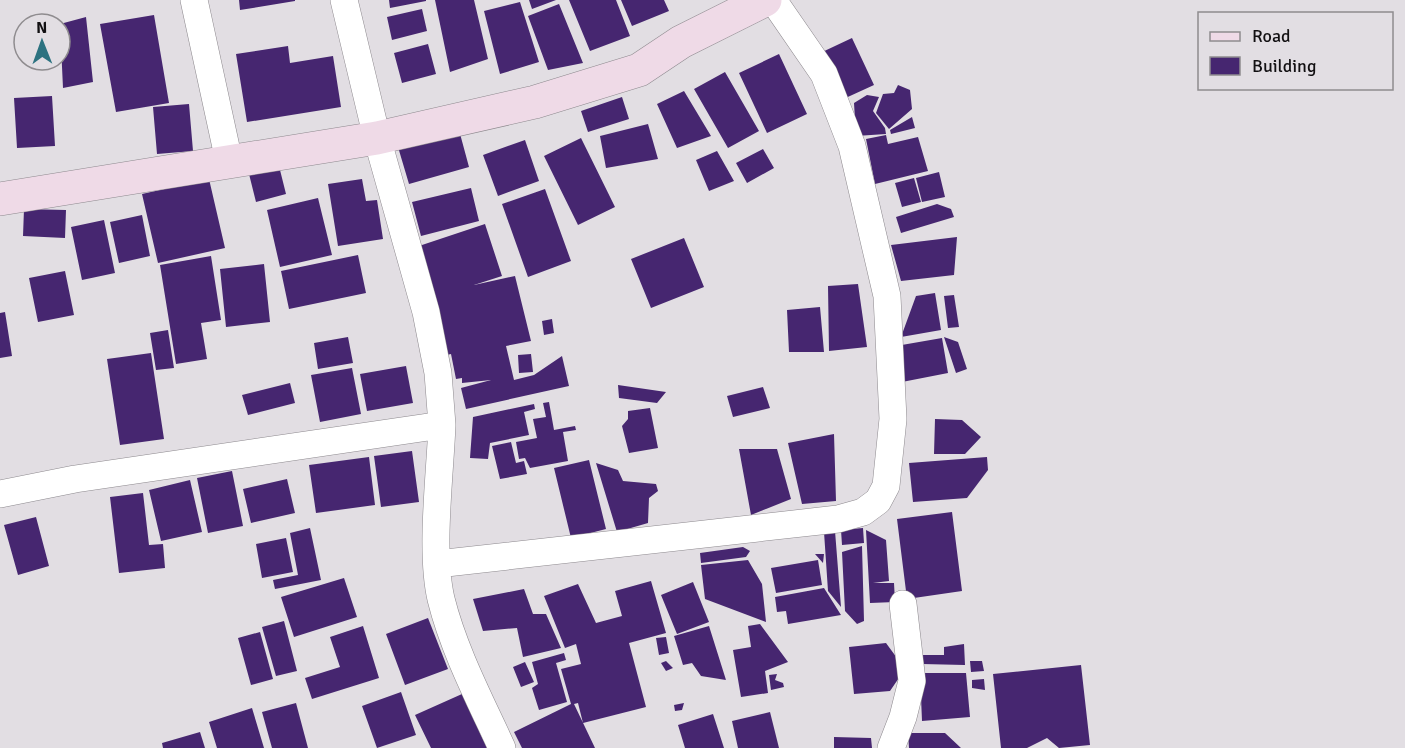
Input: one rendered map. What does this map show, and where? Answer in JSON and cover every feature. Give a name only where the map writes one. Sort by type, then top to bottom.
[{"type":"street","points":[[194,0],[229,161]]},
{"type":"street","points":[[344,0],[377,138],[431,332],[438,373],[442,425],[436,564],[441,599],[460,658],[502,748]]},
{"type":"street","points":[[0,199],[377,138],[535,102],[639,70],[681,42],[765,0]]},
{"type":"street","points":[[436,564],[838,519],[863,512],[878,501],[888,473],[893,419],[887,296],[852,146],[824,74],[773,0]]},
{"type":"street","points":[[0,494],[75,479],[442,425]]},
{"type":"street","points":[[891,748],[903,717],[912,681],[903,604]]},
{"type":"building","points":[[239,0],[295,0],[295,1],[240,10]]},
{"type":"building","points":[[389,0],[426,0],[426,1],[390,8]]},
{"type":"building","points":[[435,0],[474,0],[488,59],[450,72]]},
{"type":"building","points":[[529,0],[556,0],[532,9]]},
{"type":"building","points":[[569,0],[616,0],[630,36],[590,51]]},
{"type":"building","points":[[621,0],[664,0],[669,11],[632,26]]},
{"type":"building","points":[[520,2],[539,62],[500,74],[484,11]]},
{"type":"building","points":[[559,4],[583,63],[548,70],[528,16]]},
{"type":"building","points":[[422,9],[427,31],[392,40],[387,17]]},
{"type":"building","points":[[154,15],[169,103],[116,112],[100,24]]},
{"type":"building","points":[[86,17],[93,82],[63,88],[62,72],[72,72],[72,21]]},
{"type":"building","points":[[852,38],[874,85],[839,101],[818,54]]},
{"type":"building","points":[[428,44],[436,74],[402,83],[394,53]]},
{"type":"building","points":[[288,46],[290,63],[333,56],[341,107],[247,122],[236,54]]},
{"type":"building","points":[[779,54],[807,114],[767,133],[739,73]]},
{"type":"building","points":[[725,72],[759,131],[728,148],[694,89]]},
{"type":"building","points":[[898,85],[910,90],[912,109],[889,129],[876,113],[883,94],[894,93]]},
{"type":"building","points":[[684,91],[711,136],[677,148],[657,104]]},
{"type":"building","points":[[867,95],[879,97],[873,111],[885,128],[886,134],[856,136],[854,103]]},
{"type":"building","points":[[52,96],[55,146],[17,148],[14,98]]},
{"type":"building","points":[[622,97],[629,119],[588,132],[581,111]]},
{"type":"building","points":[[189,104],[193,151],[157,154],[153,107]]},
{"type":"building","points":[[912,117],[915,128],[891,134],[890,130]]},
{"type":"building","points":[[648,124],[658,159],[606,168],[600,136]]},
{"type":"building","points":[[459,130],[469,167],[409,184],[398,147]]},
{"type":"building","points":[[886,135],[888,144],[918,137],[928,171],[875,184],[866,139]]},
{"type":"building","points":[[581,138],[615,207],[578,225],[544,156]]},
{"type":"building","points":[[525,140],[539,181],[498,196],[483,155]]},
{"type":"building","points":[[763,149],[774,168],[747,183],[736,163]]},
{"type":"building","points":[[717,151],[734,181],[709,191],[696,160]]},
{"type":"building","points":[[279,166],[286,194],[256,202],[249,174]]},
{"type":"building","points":[[939,172],[945,197],[922,202],[916,178]]},
{"type":"building","points":[[914,178],[921,202],[902,207],[895,183]]},
{"type":"building","points":[[209,179],[225,248],[158,263],[142,194]]},
{"type":"building","points":[[362,179],[366,201],[377,200],[383,239],[338,246],[328,184]]},
{"type":"building","points":[[471,188],[479,221],[421,236],[412,202]]},
{"type":"building","points":[[545,189],[571,261],[528,277],[502,204]]},
{"type":"building","points":[[318,198],[332,255],[280,267],[267,210]]},
{"type":"building","points":[[937,204],[951,209],[954,217],[901,233],[896,217]]},
{"type":"building","points":[[24,209],[66,210],[65,238],[23,236]]},
{"type":"building","points":[[142,215],[150,256],[119,263],[110,222]]},
{"type":"building","points":[[104,220],[115,273],[82,280],[71,227]]},
{"type":"building","points":[[485,224],[502,276],[474,285],[515,276],[531,341],[506,346],[514,380],[534,375],[562,356],[569,386],[466,409],[461,388],[491,380],[462,383],[462,378],[456,379],[451,354],[442,356],[416,247]]},
{"type":"building","points":[[957,237],[954,275],[901,281],[891,245]]},
{"type":"building","points":[[684,238],[704,287],[651,308],[631,259]]},
{"type":"building","points":[[358,255],[366,293],[289,309],[281,271]]},
{"type":"building","points":[[211,256],[221,320],[201,323],[207,359],[176,364],[160,265]]},
{"type":"building","points":[[264,264],[270,322],[226,327],[220,269]]},
{"type":"building","points":[[65,271],[74,315],[38,322],[29,278]]},
{"type":"building","points":[[858,284],[867,347],[829,351],[828,286]]},
{"type":"building","points":[[935,293],[941,330],[901,337],[916,296]]},
{"type":"building","points":[[954,295],[959,327],[948,328],[944,296]]},
{"type":"building","points":[[820,307],[824,352],[789,352],[787,310]]},
{"type":"building","points":[[5,312],[12,356],[0,358],[0,313]]},
{"type":"building","points":[[552,319],[554,333],[544,335],[542,321]]},
{"type":"building","points":[[168,330],[174,368],[156,370],[150,333]]},
{"type":"building","points":[[348,337],[353,363],[318,369],[314,343]]},
{"type":"building","points":[[944,337],[958,342],[967,369],[956,373]]},
{"type":"building","points":[[942,338],[948,373],[902,382],[896,346]]},
{"type":"building","points":[[151,353],[164,439],[120,445],[107,359]]},
{"type":"building","points":[[531,354],[533,372],[519,373],[518,355]]},
{"type":"building","points":[[406,366],[413,403],[367,411],[360,374]]},
{"type":"building","points":[[352,368],[361,414],[320,422],[311,375]]},
{"type":"building","points":[[290,383],[295,403],[248,415],[242,395]]},
{"type":"building","points":[[618,385],[666,392],[657,403],[619,398]]},
{"type":"building","points":[[763,387],[770,408],[733,417],[727,396]]},
{"type":"building","points":[[549,402],[554,430],[575,426],[576,430],[563,432],[568,461],[530,468],[525,458],[519,459],[516,442],[537,438],[533,419],[546,417],[543,403]]},
{"type":"building","points":[[534,404],[535,409],[524,412],[529,435],[490,443],[488,459],[470,458],[473,417]]},
{"type":"building","points":[[650,408],[658,448],[629,453],[622,426],[628,419],[628,411]]},
{"type":"building","points":[[935,419],[962,420],[981,437],[965,454],[934,454]]},
{"type":"building","points":[[834,434],[836,501],[802,504],[788,443]]},
{"type":"building","points":[[511,442],[516,463],[524,461],[527,474],[500,479],[492,446]]},
{"type":"building","points":[[739,449],[777,449],[791,499],[751,515]]},
{"type":"building","points":[[412,451],[419,502],[381,507],[374,456]]},
{"type":"building","points":[[369,457],[375,505],[316,513],[309,465]]},
{"type":"building","points":[[987,457],[988,470],[967,498],[913,502],[909,463]]},
{"type":"building","points":[[589,460],[606,529],[571,538],[554,468]]},
{"type":"building","points":[[596,463],[618,470],[623,481],[656,484],[658,491],[649,498],[648,523],[617,532]]},
{"type":"building","points":[[232,471],[243,526],[208,533],[197,478]]},
{"type":"building","points":[[287,479],[295,513],[251,523],[243,489]]},
{"type":"building","points":[[190,480],[202,532],[161,541],[149,490]]},
{"type":"building","points":[[143,493],[149,545],[163,544],[165,568],[119,573],[110,497]]},
{"type":"building","points":[[952,512],[962,591],[907,599],[897,519]]},
{"type":"building","points":[[36,517],[49,566],[18,575],[4,525]]},
{"type":"building","points":[[310,528],[321,580],[275,589],[273,580],[298,575],[290,533]]},
{"type":"building","points":[[863,528],[864,543],[842,545],[841,530]]},
{"type":"building","points":[[866,530],[886,540],[889,581],[873,583],[894,583],[895,602],[870,603]]},
{"type":"building","points":[[835,531],[841,607],[828,591],[824,532]]},
{"type":"building","points":[[286,538],[293,572],[262,578],[256,544]]},
{"type":"building","points":[[862,546],[864,621],[857,624],[845,611],[842,552]]},
{"type":"building","points":[[743,547],[750,551],[746,557],[701,563],[700,553]]},
{"type":"building","points":[[815,554],[824,554],[823,563]]},
{"type":"building","points":[[748,560],[762,584],[766,622],[705,599],[701,565]]},
{"type":"building","points":[[818,560],[822,585],[776,593],[771,568]]},
{"type":"building","points":[[344,578],[357,617],[294,637],[281,597]]},
{"type":"building","points":[[651,581],[666,633],[629,643],[646,707],[583,723],[595,748],[522,748],[514,732],[571,704],[561,669],[581,664],[576,644],[565,648],[544,596],[578,584],[596,623],[622,616],[615,591]],"holes":[[[578,703],[583,723],[574,704]]]},
{"type":"building","points":[[693,582],[709,622],[677,634],[661,595]]},
{"type":"building","points":[[824,588],[841,615],[788,624],[786,611],[777,612],[775,597]]},
{"type":"building","points":[[524,589],[533,614],[546,614],[561,648],[523,657],[517,628],[483,631],[473,599]]},
{"type":"building","points":[[428,618],[448,669],[405,685],[386,634]]},
{"type":"building","points":[[284,621],[297,671],[276,676],[262,627]]},
{"type":"building","points":[[760,624],[788,662],[765,671],[768,693],[741,697],[733,650],[751,647],[748,626]]},
{"type":"building","points":[[363,626],[379,678],[312,699],[305,678],[340,667],[330,637]]},
{"type":"building","points":[[709,626],[726,680],[701,676],[692,663],[683,665],[674,636]]},
{"type":"building","points":[[260,632],[273,679],[251,685],[238,638]]},
{"type":"building","points":[[666,637],[669,653],[659,655],[656,638]]},
{"type":"building","points":[[886,643],[905,669],[890,691],[854,694],[849,647]]},
{"type":"building","points":[[964,644],[965,665],[922,664],[922,655],[944,655],[944,647]]},
{"type":"building","points":[[564,653],[566,660],[556,663],[567,702],[539,710],[532,688],[538,684],[532,662]]},
{"type":"building","points":[[666,661],[673,668],[666,671],[661,663]]},
{"type":"building","points":[[970,661],[982,661],[984,671],[971,672]]},
{"type":"building","points":[[525,662],[534,682],[521,687],[513,667]]},
{"type":"building","points":[[1081,665],[1090,745],[1059,748],[1047,738],[1027,748],[1001,748],[993,674]]},
{"type":"building","points":[[920,673],[966,673],[970,717],[922,721]]},
{"type":"building","points":[[777,674],[775,680],[783,683],[784,687],[771,690],[769,675]]},
{"type":"building","points":[[984,679],[985,690],[972,688],[972,680]]},
{"type":"building","points":[[401,692],[416,735],[377,748],[362,706]]},
{"type":"building","points":[[462,694],[487,748],[431,748],[415,715]]},
{"type":"building","points":[[296,703],[308,748],[272,748],[262,712]]},
{"type":"building","points":[[684,703],[682,710],[675,711],[674,705]]},
{"type":"building","points":[[252,708],[264,748],[217,748],[209,722]]},
{"type":"building","points":[[770,712],[779,748],[738,748],[732,721]]},
{"type":"building","points":[[713,714],[724,748],[685,748],[678,725]]},
{"type":"building","points":[[200,732],[205,748],[163,748],[162,743]]},
{"type":"building","points":[[908,733],[945,733],[961,748],[909,748]]},
{"type":"building","points":[[834,737],[871,738],[872,748],[834,748]]}]
